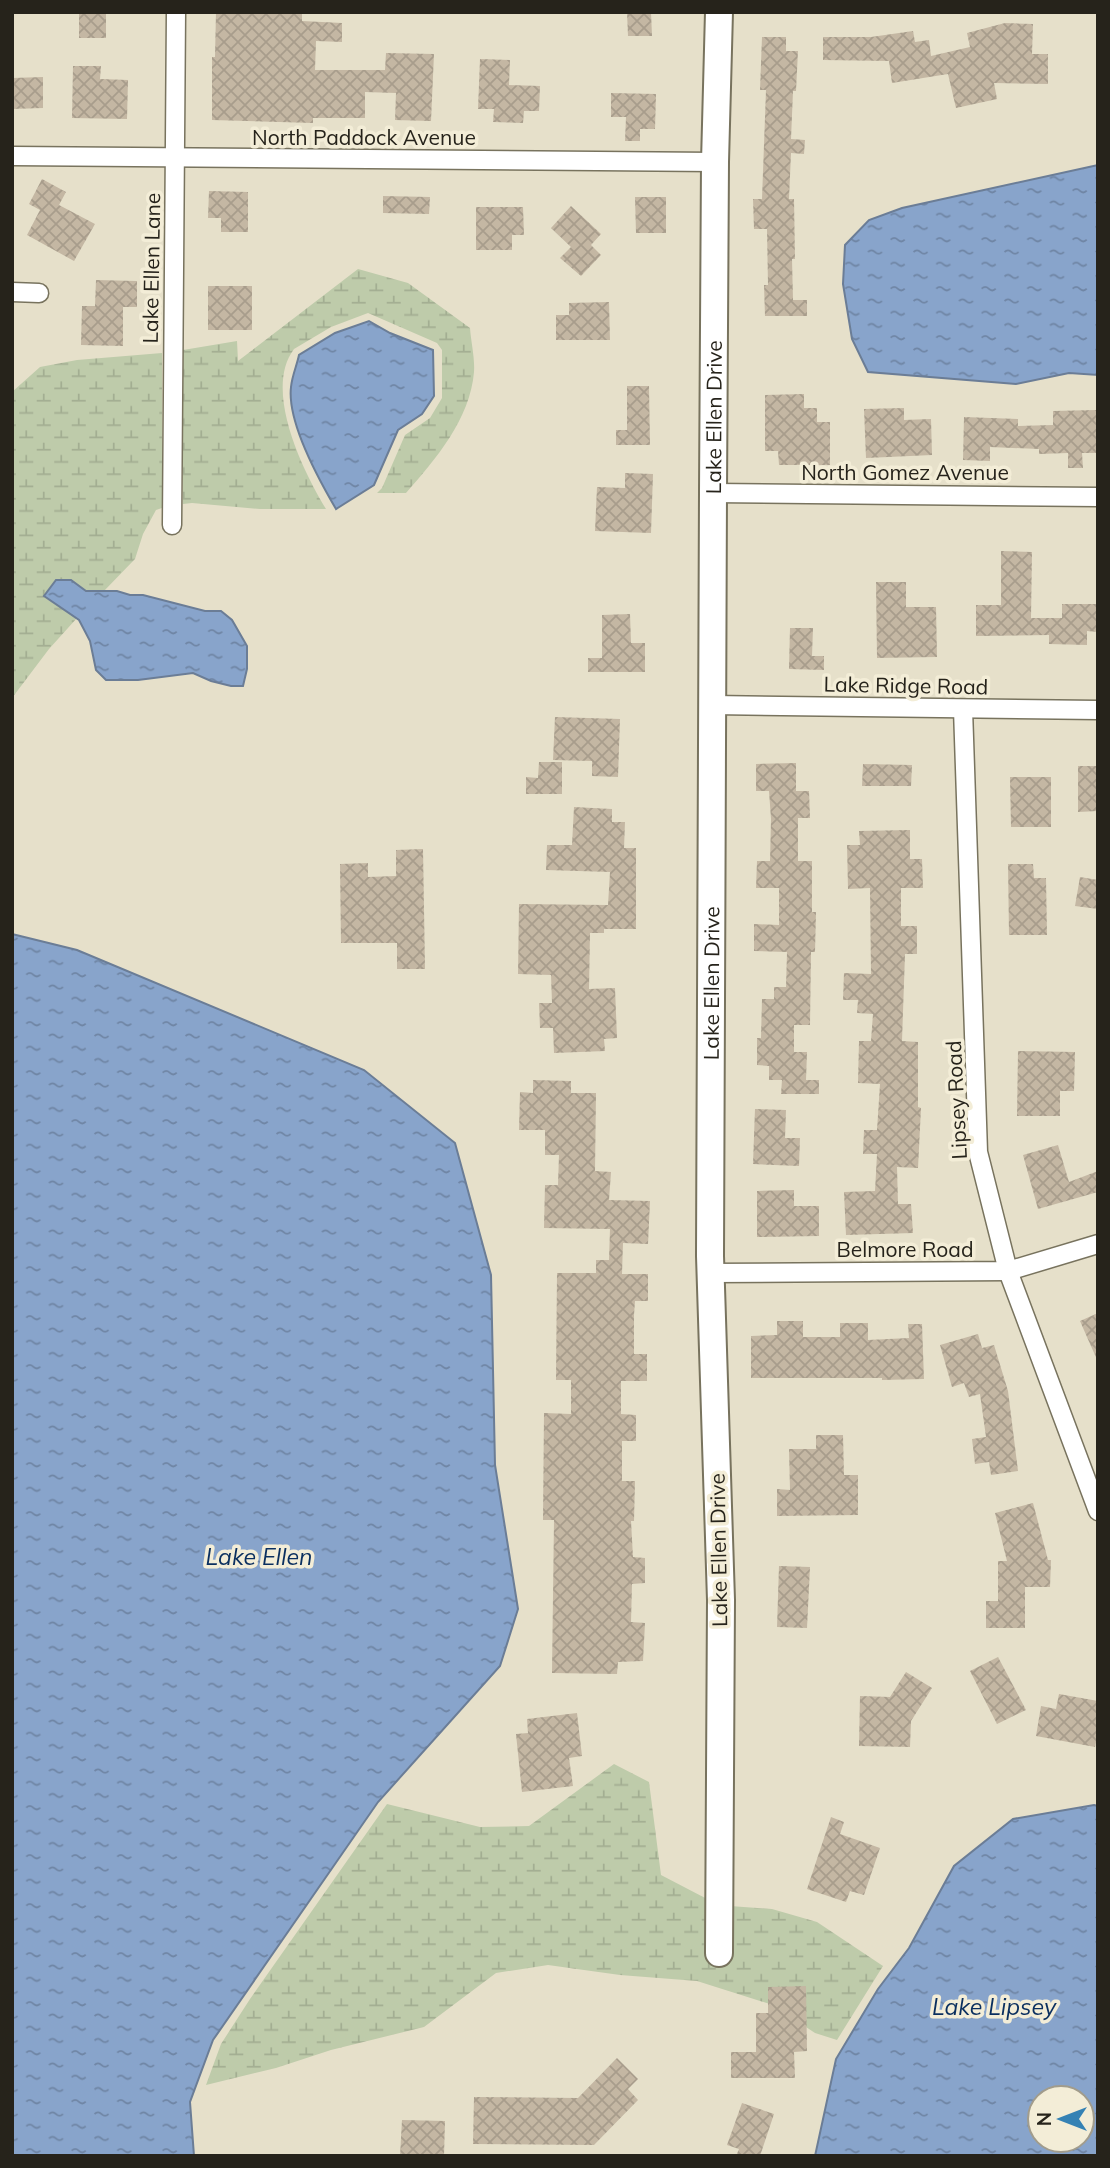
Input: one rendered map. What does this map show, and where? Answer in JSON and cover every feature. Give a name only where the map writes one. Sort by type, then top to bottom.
[{"type":"street","name":"Lake Ellen Lane","points":[[172,525],[176,12]]},
{"type":"street","name":"Lake Ellen Drive","points":[[719,12],[715,162],[710,1273],[721,1600],[719,1954]]},
{"type":"street","name":"North Paddock Avenue","points":[[12,156],[715,162]]},
{"type":"street","points":[[12,292],[39,293]]},
{"type":"street","name":"North Gomez Avenue","points":[[713,493],[1098,497]]},
{"type":"street","name":"Lake Ridge Road","points":[[713,705],[1098,710]]},
{"type":"street","name":"Lipsey Road","points":[[963,709],[978,1152],[1008,1271],[1098,1511]]},
{"type":"street","name":"Belmore Road","points":[[710,1273],[1008,1271],[1098,1244]]},
{"type":"green space","points":[[358,269],[408,283],[470,328],[474,367],[471,389],[459,422],[440,452],[406,493],[377,493],[382,488],[405,435],[430,418],[442,398],[442,350],[437,343],[368,313],[331,327],[294,349],[286,366],[284,408],[290,430],[307,474],[326,509],[260,509],[183,504],[183,350],[237,341],[238,361]]},
{"type":"green space","points":[[162,353],[162,508],[156,510],[143,534],[135,559],[103,592],[86,591],[71,580],[44,597],[77,618],[49,649],[12,698],[12,392],[40,367],[77,360]]},
{"type":"green space","points":[[614,1764],[649,1782],[661,1875],[709,1900],[709,1963],[729,1962],[730,1906],[772,1909],[817,1922],[883,1966],[837,2040],[815,2033],[773,2005],[697,1981],[620,1975],[548,1965],[496,1973],[424,2027],[206,2085],[221,2044],[387,1804],[480,1827],[529,1826]]},
{"type":"water","points":[[1098,165],[1098,375],[1069,373],[1016,384],[868,372],[852,339],[843,284],[845,245],[869,220],[902,208]]},
{"type":"water","points":[[369,321],[390,333],[433,350],[434,396],[422,414],[398,430],[374,485],[336,509],[313,467],[299,433],[291,401],[292,383],[299,355],[335,333]]},
{"type":"water","points":[[56,580],[71,580],[86,591],[117,591],[205,611],[221,611],[232,620],[247,646],[247,669],[243,686],[211,681],[193,673],[138,680],[106,680],[96,670],[90,641],[79,620],[44,596]]},
{"type":"water","name":"Lake Ellen","points":[[12,934],[77,950],[364,1070],[455,1143],[491,1275],[495,1465],[518,1609],[500,1666],[378,1802],[213,2040],[190,2102],[194,2156],[12,2156]]},
{"type":"water","name":"Lake Lipsey","points":[[1098,1806],[1098,2156],[815,2156],[836,2059],[878,1989],[909,1948],[954,1866],[1013,1819]]},
{"type":"building","points":[[79,12],[106,12],[106,38],[79,38]]},
{"type":"building","points":[[216,12],[302,12],[302,21],[342,23],[342,42],[316,41],[315,70],[385,70],[386,53],[434,54],[431,121],[395,120],[396,93],[365,92],[365,118],[313,118],[313,123],[212,120],[212,57],[215,57]]},
{"type":"building","points":[[627,12],[651,12],[652,36],[628,36]]},
{"type":"building","points":[[1005,23],[1033,24],[1032,54],[1048,54],[1048,84],[994,83],[997,99],[956,108],[948,74],[892,83],[889,61],[823,60],[823,37],[871,37],[913,31],[915,42],[929,40],[931,56],[970,47],[967,33]]},
{"type":"building","points":[[762,37],[786,37],[786,51],[798,51],[791,139],[805,140],[804,154],[791,153],[789,199],[794,199],[793,300],[807,300],[807,316],[765,316],[764,285],[768,285],[767,229],[754,229],[753,199],[762,199],[766,90],[760,90]]},
{"type":"building","points":[[480,59],[510,60],[509,85],[540,86],[539,111],[524,111],[523,123],[493,122],[494,109],[478,109]]},
{"type":"building","points":[[73,66],[101,66],[100,79],[128,80],[127,119],[72,118]]},
{"type":"building","points":[[43,77],[43,108],[12,109],[12,78]]},
{"type":"building","points":[[611,93],[656,94],[655,129],[640,129],[640,141],[625,141],[626,117],[611,117]]},
{"type":"building","points":[[42,179],[66,192],[59,205],[95,224],[74,261],[27,235],[40,210],[29,204]]},
{"type":"building","points":[[209,191],[248,192],[248,232],[221,232],[221,218],[208,218]]},
{"type":"building","points":[[383,196],[430,197],[429,214],[383,213]]},
{"type":"building","points":[[635,197],[666,197],[666,233],[636,233]]},
{"type":"building","points":[[571,206],[601,234],[591,245],[601,255],[581,276],[560,258],[571,247],[551,228]]},
{"type":"building","points":[[476,207],[523,207],[524,235],[512,235],[512,250],[476,250]]},
{"type":"building","points":[[96,280],[137,281],[137,307],[123,307],[123,346],[81,345],[82,306],[95,306]]},
{"type":"building","points":[[208,286],[252,286],[252,330],[208,330]]},
{"type":"building","points":[[609,302],[610,340],[556,340],[556,315],[569,315],[569,303]]},
{"type":"building","points":[[627,386],[649,386],[650,445],[616,445],[616,430],[627,430]]},
{"type":"building","points":[[804,394],[804,408],[817,408],[817,422],[830,422],[830,465],[779,465],[778,451],[765,451],[765,395]]},
{"type":"building","points":[[904,408],[904,420],[931,419],[932,455],[866,458],[864,409]]},
{"type":"building","points":[[1096,410],[1098,453],[1082,453],[1083,468],[1068,468],[1068,453],[1039,454],[1039,449],[990,447],[990,461],[963,460],[964,417],[1018,419],[1018,426],[1053,425],[1053,411]]},
{"type":"building","points":[[625,473],[653,474],[651,533],[595,531],[597,487],[625,488]]},
{"type":"building","points":[[1001,551],[1032,552],[1031,618],[1062,618],[1062,604],[1098,604],[1098,632],[1087,631],[1087,645],[1049,644],[1049,635],[976,636],[976,605],[1001,605]]},
{"type":"building","points":[[876,582],[906,582],[906,607],[936,607],[937,657],[877,658]]},
{"type":"building","points":[[630,614],[631,643],[645,643],[645,672],[588,672],[588,658],[602,658],[602,615]]},
{"type":"building","points":[[790,628],[813,628],[812,656],[824,656],[824,670],[789,669]]},
{"type":"building","points":[[555,717],[620,719],[618,777],[592,776],[592,761],[553,760]]},
{"type":"building","points":[[539,762],[562,762],[562,794],[526,794],[526,777],[538,778]]},
{"type":"building","points":[[796,763],[796,791],[809,791],[810,818],[798,818],[798,861],[812,861],[812,912],[816,912],[815,952],[811,952],[810,1025],[794,1025],[794,1052],[807,1052],[806,1080],[819,1080],[819,1094],[781,1094],[782,1080],[769,1080],[769,1066],[757,1065],[762,999],[774,999],[774,987],[786,987],[787,952],[754,951],[754,924],[779,925],[779,888],[756,888],[757,861],[770,861],[771,819],[769,791],[756,791],[756,764]]},
{"type":"building","points":[[863,764],[912,765],[911,786],[862,786]]},
{"type":"building","points":[[1078,766],[1098,766],[1098,811],[1078,812]]},
{"type":"building","points":[[1010,777],[1051,777],[1051,827],[1011,827]]},
{"type":"building","points":[[574,807],[612,809],[612,822],[625,822],[624,848],[636,848],[636,929],[604,929],[604,933],[590,933],[589,989],[615,988],[617,1038],[604,1039],[605,1051],[554,1053],[553,1028],[540,1028],[539,1003],[552,1003],[551,975],[518,974],[519,904],[608,905],[610,872],[546,870],[547,845],[572,845]]},
{"type":"building","points":[[910,830],[910,859],[922,859],[923,888],[901,888],[901,926],[917,926],[917,954],[905,954],[902,1041],[918,1042],[918,1107],[921,1108],[918,1168],[897,1167],[898,1204],[911,1204],[913,1233],[846,1235],[844,1192],[875,1191],[877,1154],[863,1154],[864,1130],[877,1130],[880,1084],[858,1083],[859,1041],[871,1041],[873,1014],[857,1013],[858,1000],[843,1000],[844,973],[871,974],[870,888],[848,889],[847,845],[860,845],[859,831]]},
{"type":"building","points":[[423,849],[425,969],[397,969],[397,943],[341,943],[340,864],[368,863],[368,877],[396,876],[396,850]]},
{"type":"building","points":[[1008,864],[1033,864],[1034,878],[1046,878],[1047,935],[1009,935]]},
{"type":"building","points":[[1080,877],[1098,880],[1098,909],[1075,906]]},
{"type":"building","points":[[1018,1051],[1075,1052],[1074,1091],[1060,1091],[1060,1116],[1017,1116]]},
{"type":"building","points":[[533,1080],[571,1081],[571,1093],[596,1093],[595,1171],[611,1172],[609,1200],[650,1201],[648,1244],[623,1243],[622,1274],[648,1274],[648,1301],[635,1301],[634,1315],[634,1354],[647,1354],[647,1381],[621,1381],[621,1414],[636,1415],[636,1441],[622,1441],[622,1481],[635,1481],[634,1521],[631,1521],[633,1557],[645,1558],[645,1583],[632,1584],[631,1622],[645,1623],[643,1661],[618,1662],[617,1674],[552,1673],[554,1520],[543,1520],[544,1413],[571,1414],[571,1380],[556,1380],[557,1273],[596,1273],[596,1260],[609,1260],[610,1229],[544,1228],[545,1185],[558,1185],[559,1155],[545,1155],[545,1130],[519,1130],[520,1092],[533,1093]]},
{"type":"building","points":[[755,1109],[786,1110],[785,1138],[800,1138],[799,1166],[753,1164]]},
{"type":"building","points":[[1058,1145],[1069,1182],[1098,1171],[1098,1192],[1038,1209],[1023,1155]]},
{"type":"building","points":[[794,1190],[794,1206],[819,1206],[819,1236],[757,1237],[757,1191]]},
{"type":"building","points":[[1098,1313],[1098,1362],[1080,1321]]},
{"type":"building","points":[[777,1321],[803,1321],[803,1337],[840,1337],[840,1323],[868,1323],[868,1340],[909,1338],[908,1324],[922,1324],[924,1379],[751,1378],[751,1336],[777,1335]]},
{"type":"building","points":[[978,1334],[982,1348],[994,1345],[1008,1391],[1018,1471],[991,1475],[989,1462],[975,1464],[972,1439],[986,1437],[980,1394],[969,1397],[964,1383],[952,1387],[940,1345]]},
{"type":"building","points":[[816,1435],[843,1435],[844,1475],[858,1475],[858,1515],[777,1516],[777,1489],[790,1490],[789,1449],[816,1449]]},
{"type":"building","points":[[1033,1503],[1048,1560],[1051,1560],[1050,1587],[1025,1587],[1025,1628],[986,1628],[986,1601],[998,1601],[998,1561],[1007,1561],[995,1513]]},
{"type":"building","points":[[779,1566],[810,1567],[807,1628],[777,1627]]},
{"type":"building","points":[[998,1657],[1026,1710],[997,1724],[970,1671]]},
{"type":"building","points":[[906,1672],[932,1688],[911,1721],[910,1747],[859,1746],[860,1696],[890,1697]]},
{"type":"building","points":[[1059,1694],[1098,1701],[1095,1747],[1036,1736],[1041,1706],[1056,1709]]},
{"type":"building","points":[[577,1713],[582,1756],[569,1758],[573,1786],[522,1792],[516,1734],[528,1733],[527,1719]]},
{"type":"building","points":[[831,1817],[844,1822],[840,1834],[880,1848],[864,1895],[850,1891],[846,1902],[807,1889]]},
{"type":"building","points":[[806,1986],[807,2051],[794,2052],[795,2078],[731,2078],[731,2052],[756,2052],[756,2013],[768,2013],[768,1987]]},
{"type":"building","points":[[617,2058],[638,2079],[628,2089],[638,2100],[594,2145],[473,2144],[474,2097],[578,2098]]},
{"type":"building","points":[[742,2103],[774,2114],[760,2156],[736,2156],[739,2149],[727,2145]]},
{"type":"building","points":[[402,2120],[445,2121],[444,2156],[400,2156]]}]
